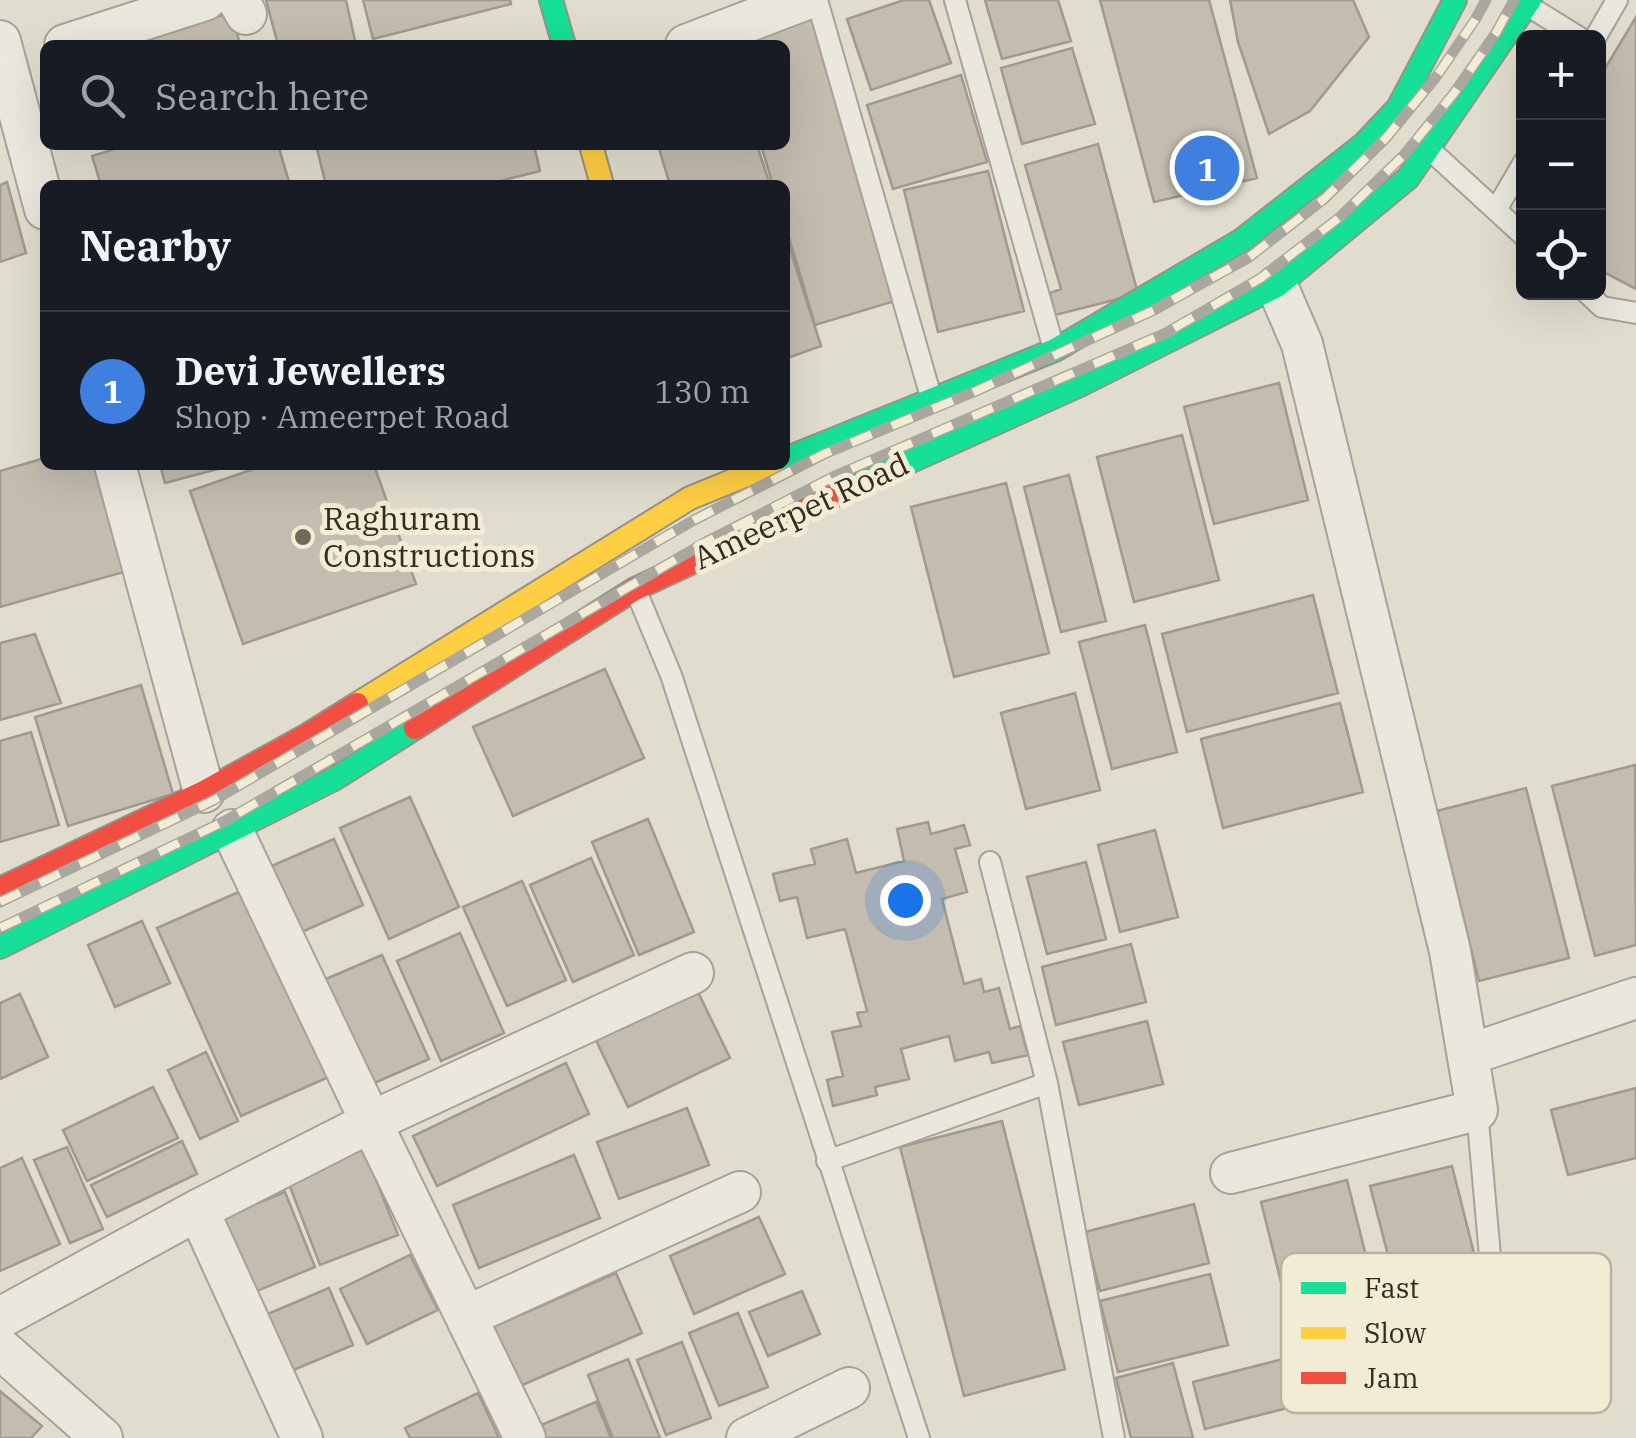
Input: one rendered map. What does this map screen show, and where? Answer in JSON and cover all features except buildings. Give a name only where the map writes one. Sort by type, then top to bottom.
[{"type":"main road","points":[[551,0],[563,40]]},
{"type":"main road","name":"Ameerpet Road","points":[[790,457],[1054,350],[1242,240],[1364,144],[1398,108],[1455,0]]},
{"type":"main road","name":"Ameerpet Road","points":[[0,947],[334,779],[635,589],[699,515],[1080,385],[1277,286],[1408,178],[1528,2]]},
{"type":"main road","points":[[593,150],[601,180]]},
{"type":"main road","name":"Ameerpet Road","points":[[0,889],[204,792],[699,515],[764,470]]},
{"type":"street","points":[[81,40],[205,0]]},
{"type":"street","points":[[699,40],[804,0]]},
{"type":"street","points":[[40,52],[3,55],[40,191]]},
{"type":"street","points":[[1230,1173],[1477,1110],[1450,951],[1302,344],[1277,286]]},
{"type":"street","points":[[116,470],[204,792]]},
{"type":"street","points":[[232,830],[525,1438]]},
{"type":"street","points":[[0,1318],[198,1210],[371,1122],[693,973]]},
{"type":"street","points":[[1468,1055],[1636,998]]},
{"type":"street","points":[[467,1316],[740,1192]]},
{"type":"street","points":[[198,1210],[302,1438]]},
{"type":"street","points":[[0,1348],[102,1438]]},
{"type":"street","points":[[747,1438],[850,1388]]},
{"type":"lane","points":[[817,0],[932,400]]},
{"type":"lane","points":[[955,0],[1054,350]]},
{"type":"lane","points":[[1600,30],[1617,0]]},
{"type":"lane","points":[[1528,2],[1568,30]]},
{"type":"lane","points":[[1428,148],[1516,229]]},
{"type":"lane","points":[[1496,210],[1516,176]]},
{"type":"lane","points":[[1595,300],[1602,307],[1636,313]]},
{"type":"lane","points":[[635,589],[671,675],[919,1438]]},
{"type":"lane","points":[[990,862],[1047,1083],[1114,1438]]},
{"type":"lane","points":[[827,1161],[1047,1083]]},
{"type":"lane","points":[[1477,1110],[1490,1253]]},
{"type":"railway","points":[[0,902],[214,800],[694,520],[824,454],[976,391],[1154,310],[1248,258],[1324,199],[1386,138],[1436,77],[1486,0]]},
{"type":"railway","points":[[0,928],[225,821],[706,542],[835,476],[1166,333],[1261,278],[1340,217],[1404,155],[1455,92],[1514,0]]},
{"type":"traffic: fast","points":[[551,0],[563,40]]},
{"type":"traffic: fast","points":[[790,457],[1055,350],[1242,240],[1364,144],[1398,108],[1455,0]]},
{"type":"traffic: fast","points":[[849,489],[1080,385],[1277,286],[1408,178],[1530,0]]},
{"type":"traffic: fast","points":[[0,947],[334,779],[415,728]]},
{"type":"traffic: slow","points":[[592,150],[601,180]]},
{"type":"traffic: slow","points":[[357,704],[690,498],[759,470]]},
{"type":"traffic: jam","points":[[415,728],[635,589],[849,489]]},
{"type":"traffic: jam","points":[[0,889],[204,792],[357,704]]},
{"type":"place","name":"Devi Jewellers","points":[[1207,168]]},
{"type":"place","name":"Raghuram Constructions","points":[[303,537]]}]
